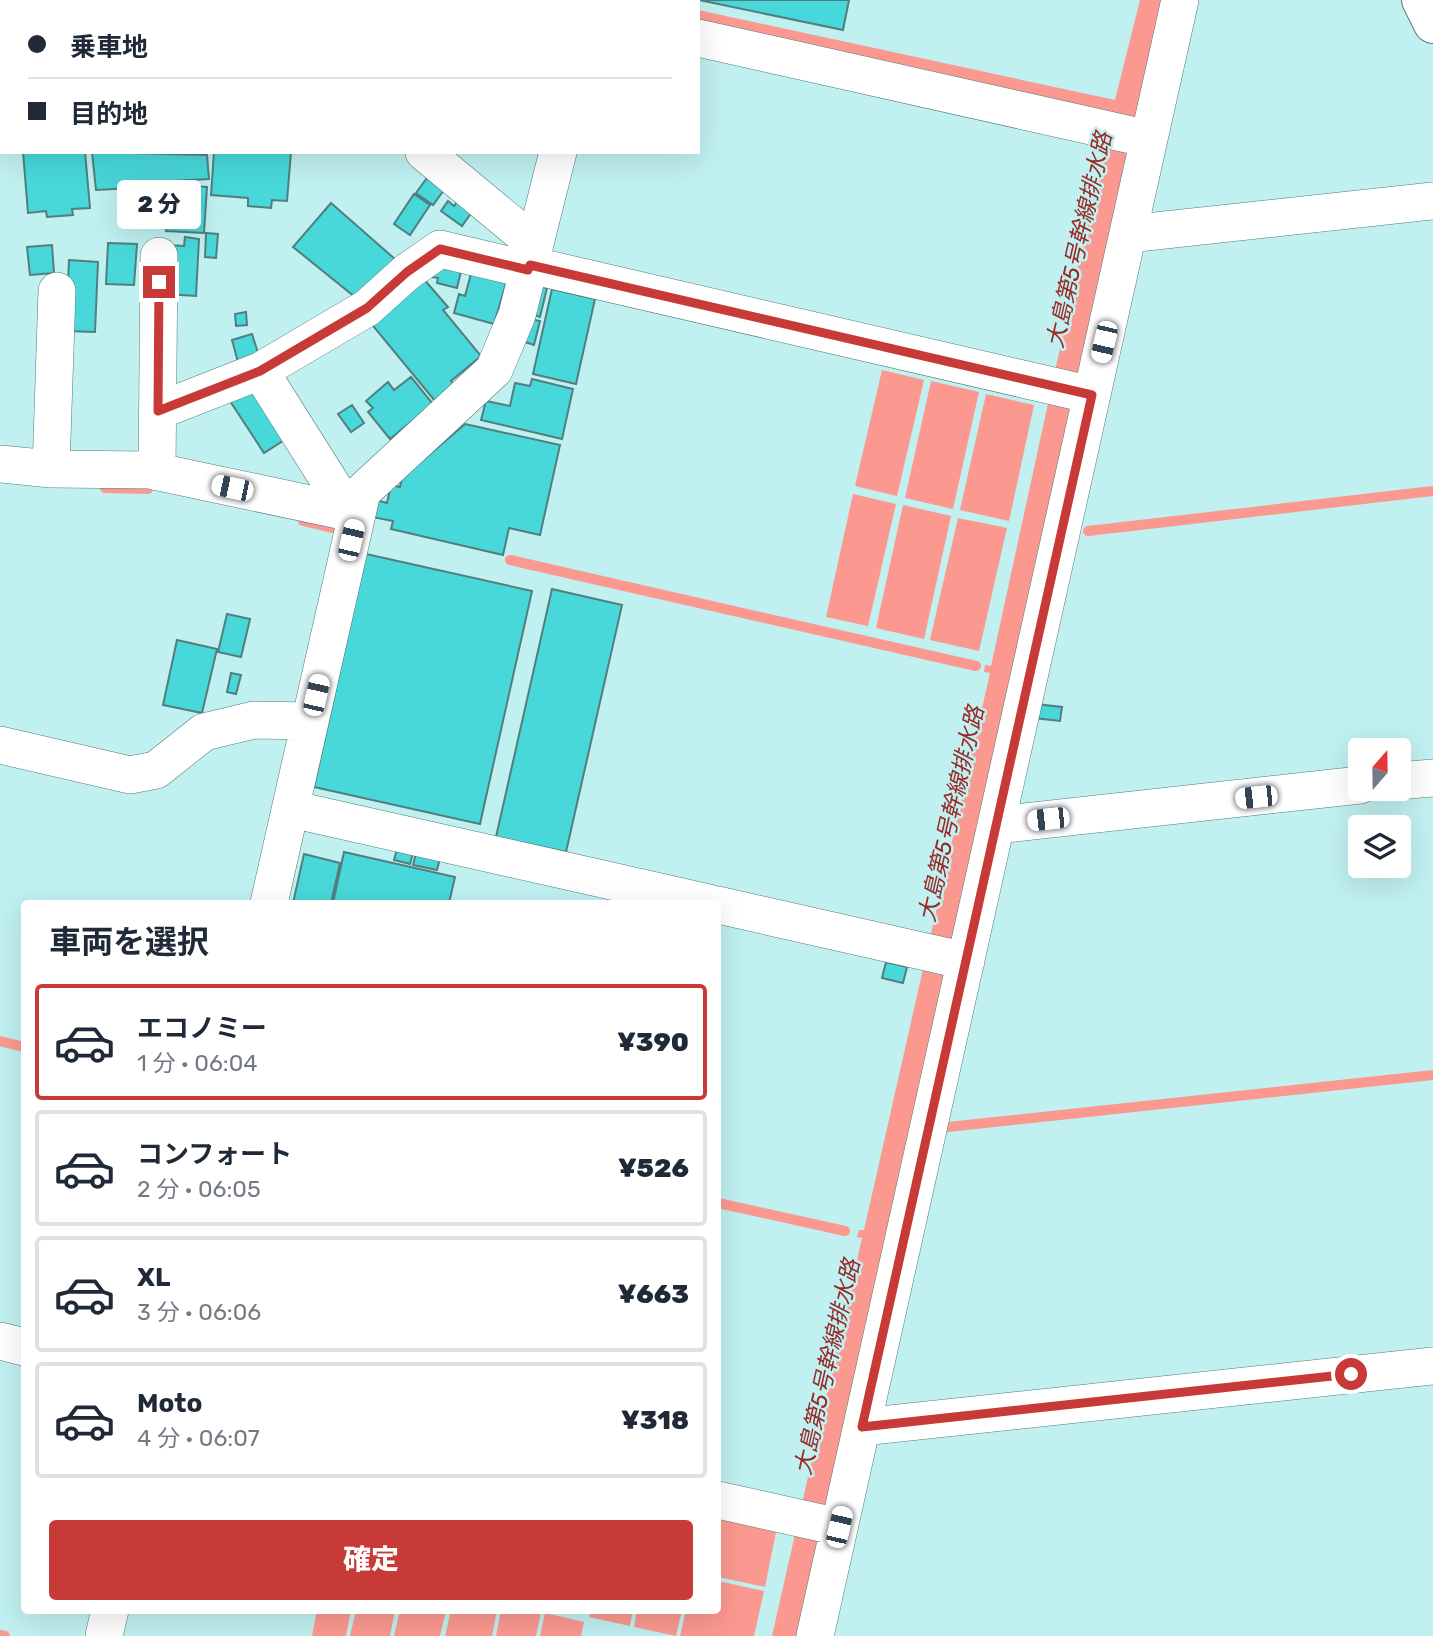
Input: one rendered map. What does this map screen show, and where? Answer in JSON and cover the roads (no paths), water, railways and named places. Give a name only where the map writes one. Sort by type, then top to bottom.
[{"type":"main road","points":[[1421,0],[1433,24]]},
{"type":"street","points":[[815,1636],[835,1527],[862,1427],[961,960],[996,825],[1088,394],[1128,234],[1145,139],[1180,0]]},
{"type":"street","points":[[700,38],[1145,139]]},
{"type":"street","points":[[426,154],[531,260]]},
{"type":"street","points":[[271,900],[362,492],[494,370],[517,315],[558,154]]},
{"type":"street","points":[[1128,234],[1433,201]]},
{"type":"street","points":[[158,411],[260,371],[367,308],[407,272],[440,249],[531,260],[1088,394]]},
{"type":"street","points":[[158,472],[159,256]]},
{"type":"street","points":[[51,470],[57,290]]},
{"type":"street","points":[[260,371],[335,490],[357,514]]},
{"type":"street","points":[[0,464],[51,470],[158,472],[357,514]]},
{"type":"street","points":[[0,746],[131,775],[156,770],[204,732],[254,720],[310,721]]},
{"type":"street","points":[[1411,780],[1433,778]]},
{"type":"street","points":[[996,825],[1348,786]]},
{"type":"street","points":[[290,809],[696,900]]},
{"type":"street","points":[[721,906],[961,960]]},
{"type":"street","points":[[0,1341],[21,1346]]},
{"type":"street","points":[[862,1427],[1433,1366]]},
{"type":"street","points":[[721,1501],[835,1527]]},
{"type":"street","points":[[104,1636],[109,1614]]},
{"type":"waterway","points":[[105,488],[148,489]]},
{"type":"waterway","points":[[1088,531],[1433,491]]},
{"type":"waterway","points":[[303,521],[332,528]]},
{"type":"waterway","points":[[510,560],[976,666]]},
{"type":"waterway","points":[[0,1041],[21,1046]]},
{"type":"waterway","points":[[948,1127],[1433,1075]]},
{"type":"waterway","points":[[721,1204],[845,1231]]},
{"type":"waterway","points":[[0,1635],[5,1636]]},
{"type":"water label","name":"大島第5号幹線排水路","points":[[1079,240]]},
{"type":"water label","name":"大島第5号幹線排水路","points":[[951,814]]},
{"type":"water label","name":"大島第5号幹線排水路","points":[[827,1367]]}]
